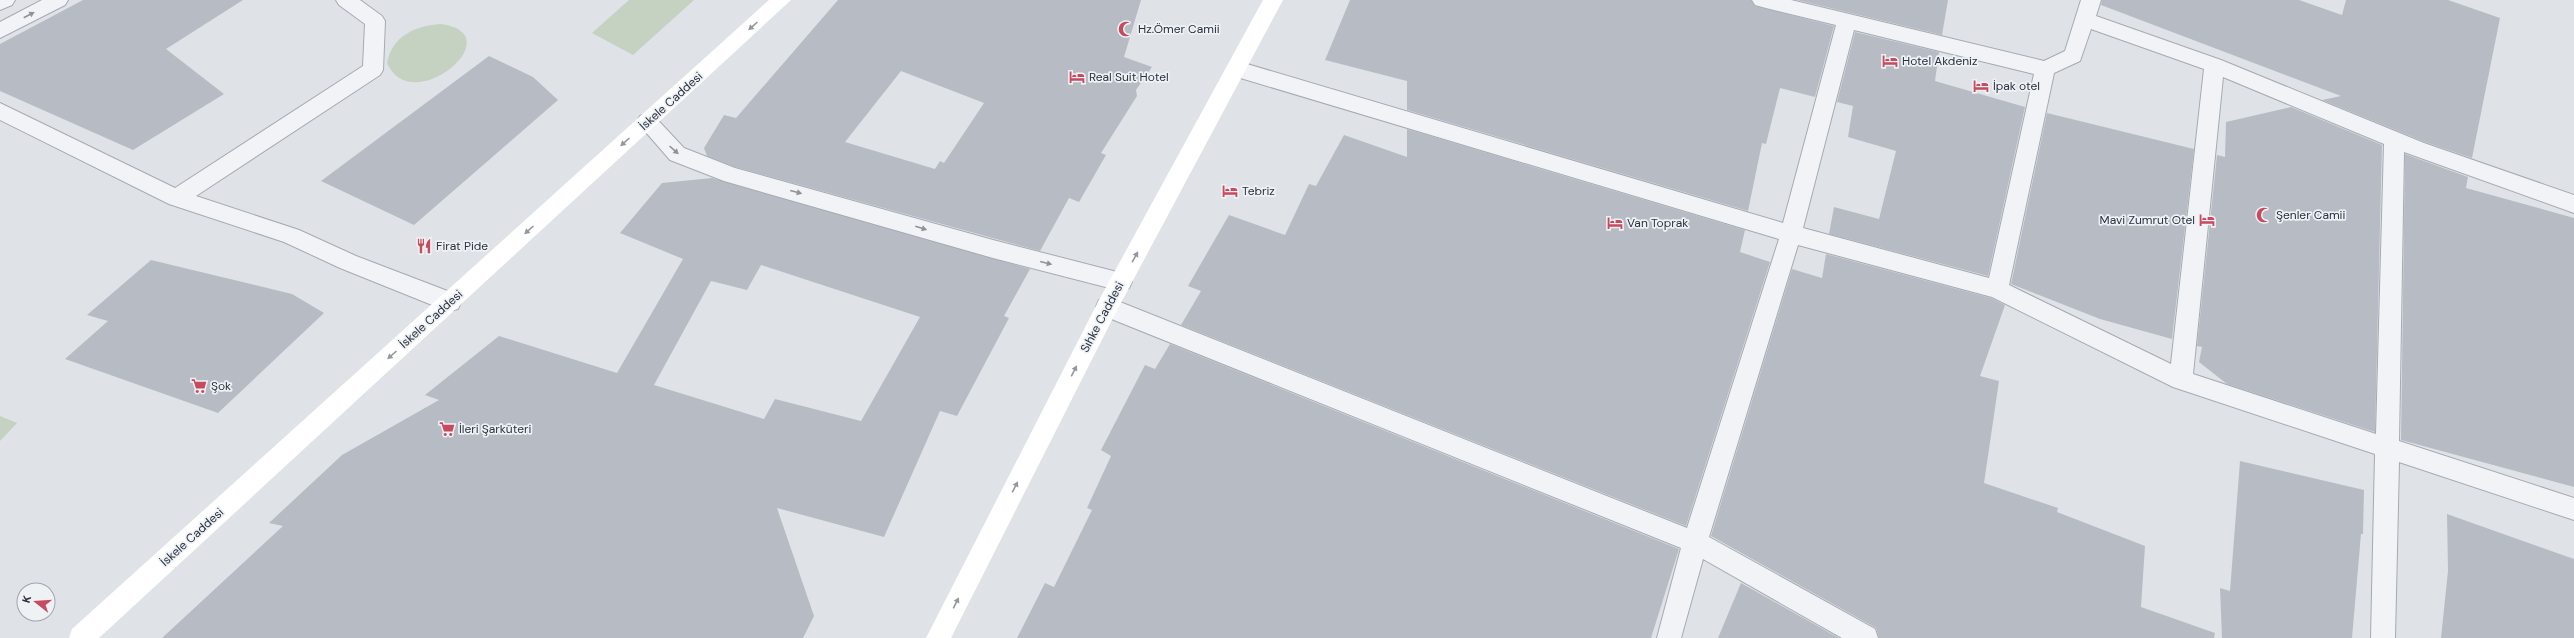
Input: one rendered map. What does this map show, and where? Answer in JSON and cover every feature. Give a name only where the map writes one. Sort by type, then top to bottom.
[{"type":"main road","name":"İskele Caddesi","points":[[81,638],[781,0]]},
{"type":"main road","name":"Sıhke Caddesi","points":[[938,638],[1107,307],[1238,68],[1273,0]]},
{"type":"street","points":[[0,2],[5,0]]},
{"type":"street","points":[[0,31],[58,0]]},
{"type":"street","points":[[176,198],[372,70],[375,21],[346,0]]},
{"type":"street","points":[[1762,0],[1846,22],[2044,69],[2073,56],[2091,0]]},
{"type":"street","points":[[2084,20],[2214,65],[2394,140],[2574,204]]},
{"type":"street","points":[[1669,638],[1694,542],[1791,234],[1846,22]]},
{"type":"street","points":[[2181,380],[2214,65]]},
{"type":"street","points":[[1238,68],[1791,234],[1997,289],[2181,380],[2574,509]]},
{"type":"street","points":[[1997,289],[2044,69]]},
{"type":"street","points":[[0,111],[176,198],[291,236],[348,262],[450,302]]},
{"type":"street","points":[[647,122],[676,154],[731,175],[993,250],[1121,282]]},
{"type":"street","points":[[2383,638],[2389,448],[2394,140]]},
{"type":"street","points":[[1107,307],[1694,542],[1866,638]]},
{"type":"green space","points":[[629,0],[694,0],[633,55],[592,33]]},
{"type":"green space","points":[[440,24],[460,31],[467,42],[463,55],[451,68],[434,78],[416,82],[399,78],[387,63],[394,46],[399,39],[422,27]]},
{"type":"green space","points":[[0,416],[17,423],[0,441]]},
{"type":"building","points":[[83,0],[243,0],[166,49],[224,94],[133,150],[0,91],[0,44]]},
{"type":"building","points":[[838,0],[1141,0],[1124,57],[1152,67],[1136,90],[1137,96],[1101,153],[1106,155],[1079,202],[1069,198],[1040,251],[735,167],[707,156],[704,148],[724,115],[736,118]],"holes":[[[901,71],[984,103],[944,163],[940,161],[935,169],[845,142]]]},
{"type":"building","points":[[1350,0],[1751,0],[1755,6],[1834,26],[1815,97],[1780,88],[1766,144],[1762,143],[1748,211],[1407,110],[1407,81],[1325,60]]},
{"type":"building","points":[[1797,0],[1948,0],[1942,35]]},
{"type":"building","points":[[2102,0],[2299,0],[2342,15],[2346,0],[2448,0],[2500,18],[2472,158],[2425,142],[2322,100],[2341,96],[2101,5]]},
{"type":"building","points":[[1855,32],[1939,52],[1935,81],[2025,107],[1988,276],[1829,234],[1834,207],[1879,219],[1896,151],[1848,137],[1853,106],[1837,102]]},
{"type":"building","points":[[489,56],[533,77],[558,100],[414,225],[321,181]]},
{"type":"building","points":[[2291,107],[2382,145],[2375,432],[2227,384],[2199,362],[2202,347],[2197,346],[2217,155],[2225,157],[2226,122]]},
{"type":"building","points":[[2047,113],[2194,149],[2172,339],[2100,319],[2011,284]]},
{"type":"building","points":[[1407,129],[1745,230],[1740,252],[1770,262],[1686,526],[1181,325],[1201,291],[1188,286],[1229,215],[1285,235],[1309,184],[1316,186],[1344,135],[1407,157]]},
{"type":"building","points":[[2405,154],[2468,177],[2466,188],[2574,218],[2574,487],[2401,440]]},
{"type":"building","points":[[712,178],[1030,269],[1004,316],[1009,318],[957,416],[940,411],[884,537],[777,508],[814,616],[803,638],[162,638],[283,526],[269,523],[342,455],[439,400],[425,395],[499,336],[617,373],[683,259],[620,233],[662,183]],"holes":[[[761,265],[920,317],[861,421],[775,399],[764,419],[654,385],[711,281],[747,290]]]},
{"type":"building","points":[[1826,254],[1991,298],[2005,305],[1980,376],[1999,381],[1984,483],[2058,508],[2057,512],[2145,546],[2141,607],[2215,633],[2214,638],[1879,638],[1876,628],[1711,536],[1792,269],[1822,278]]},
{"type":"building","points":[[151,260],[292,294],[324,313],[218,413],[65,359],[108,321],[87,315]]},
{"type":"building","points":[[1170,344],[1679,549],[1651,638],[1017,638],[1045,583],[1054,587],[1092,510],[1087,508],[1111,456],[1101,450],[1145,365],[1155,369]]},
{"type":"building","points":[[2240,461],[2364,490],[2363,534],[2361,534],[2352,638],[2222,638],[2220,588],[2230,591]]},
{"type":"building","points":[[2447,514],[2574,559],[2574,638],[2441,638],[2448,571]]},
{"type":"building","points":[[1741,583],[1839,638],[1718,638]]},
{"type":"place","name":"Hz.Ömer Camii","points":[[1126,29]]},
{"type":"place","name":"Hotel Akdeniz","points":[[1890,61]]},
{"type":"place","name":"Real Suit Hotel","points":[[1077,77]]},
{"type":"place","name":"İpak otel","points":[[1981,86]]},
{"type":"place","name":"Tebriz","points":[[1230,191]]},
{"type":"place","name":"Şenler Camii","points":[[2264,215]]},
{"type":"place","name":"Mavi Zumrut Otel","points":[[2207,220]]},
{"type":"place","name":"Van Toprak","points":[[1615,223]]},
{"type":"place","name":"Firat Pide","points":[[424,246]]},
{"type":"place","name":"Şok","points":[[199,386]]},
{"type":"place","name":"İleri Şarküteri","points":[[447,429]]}]
